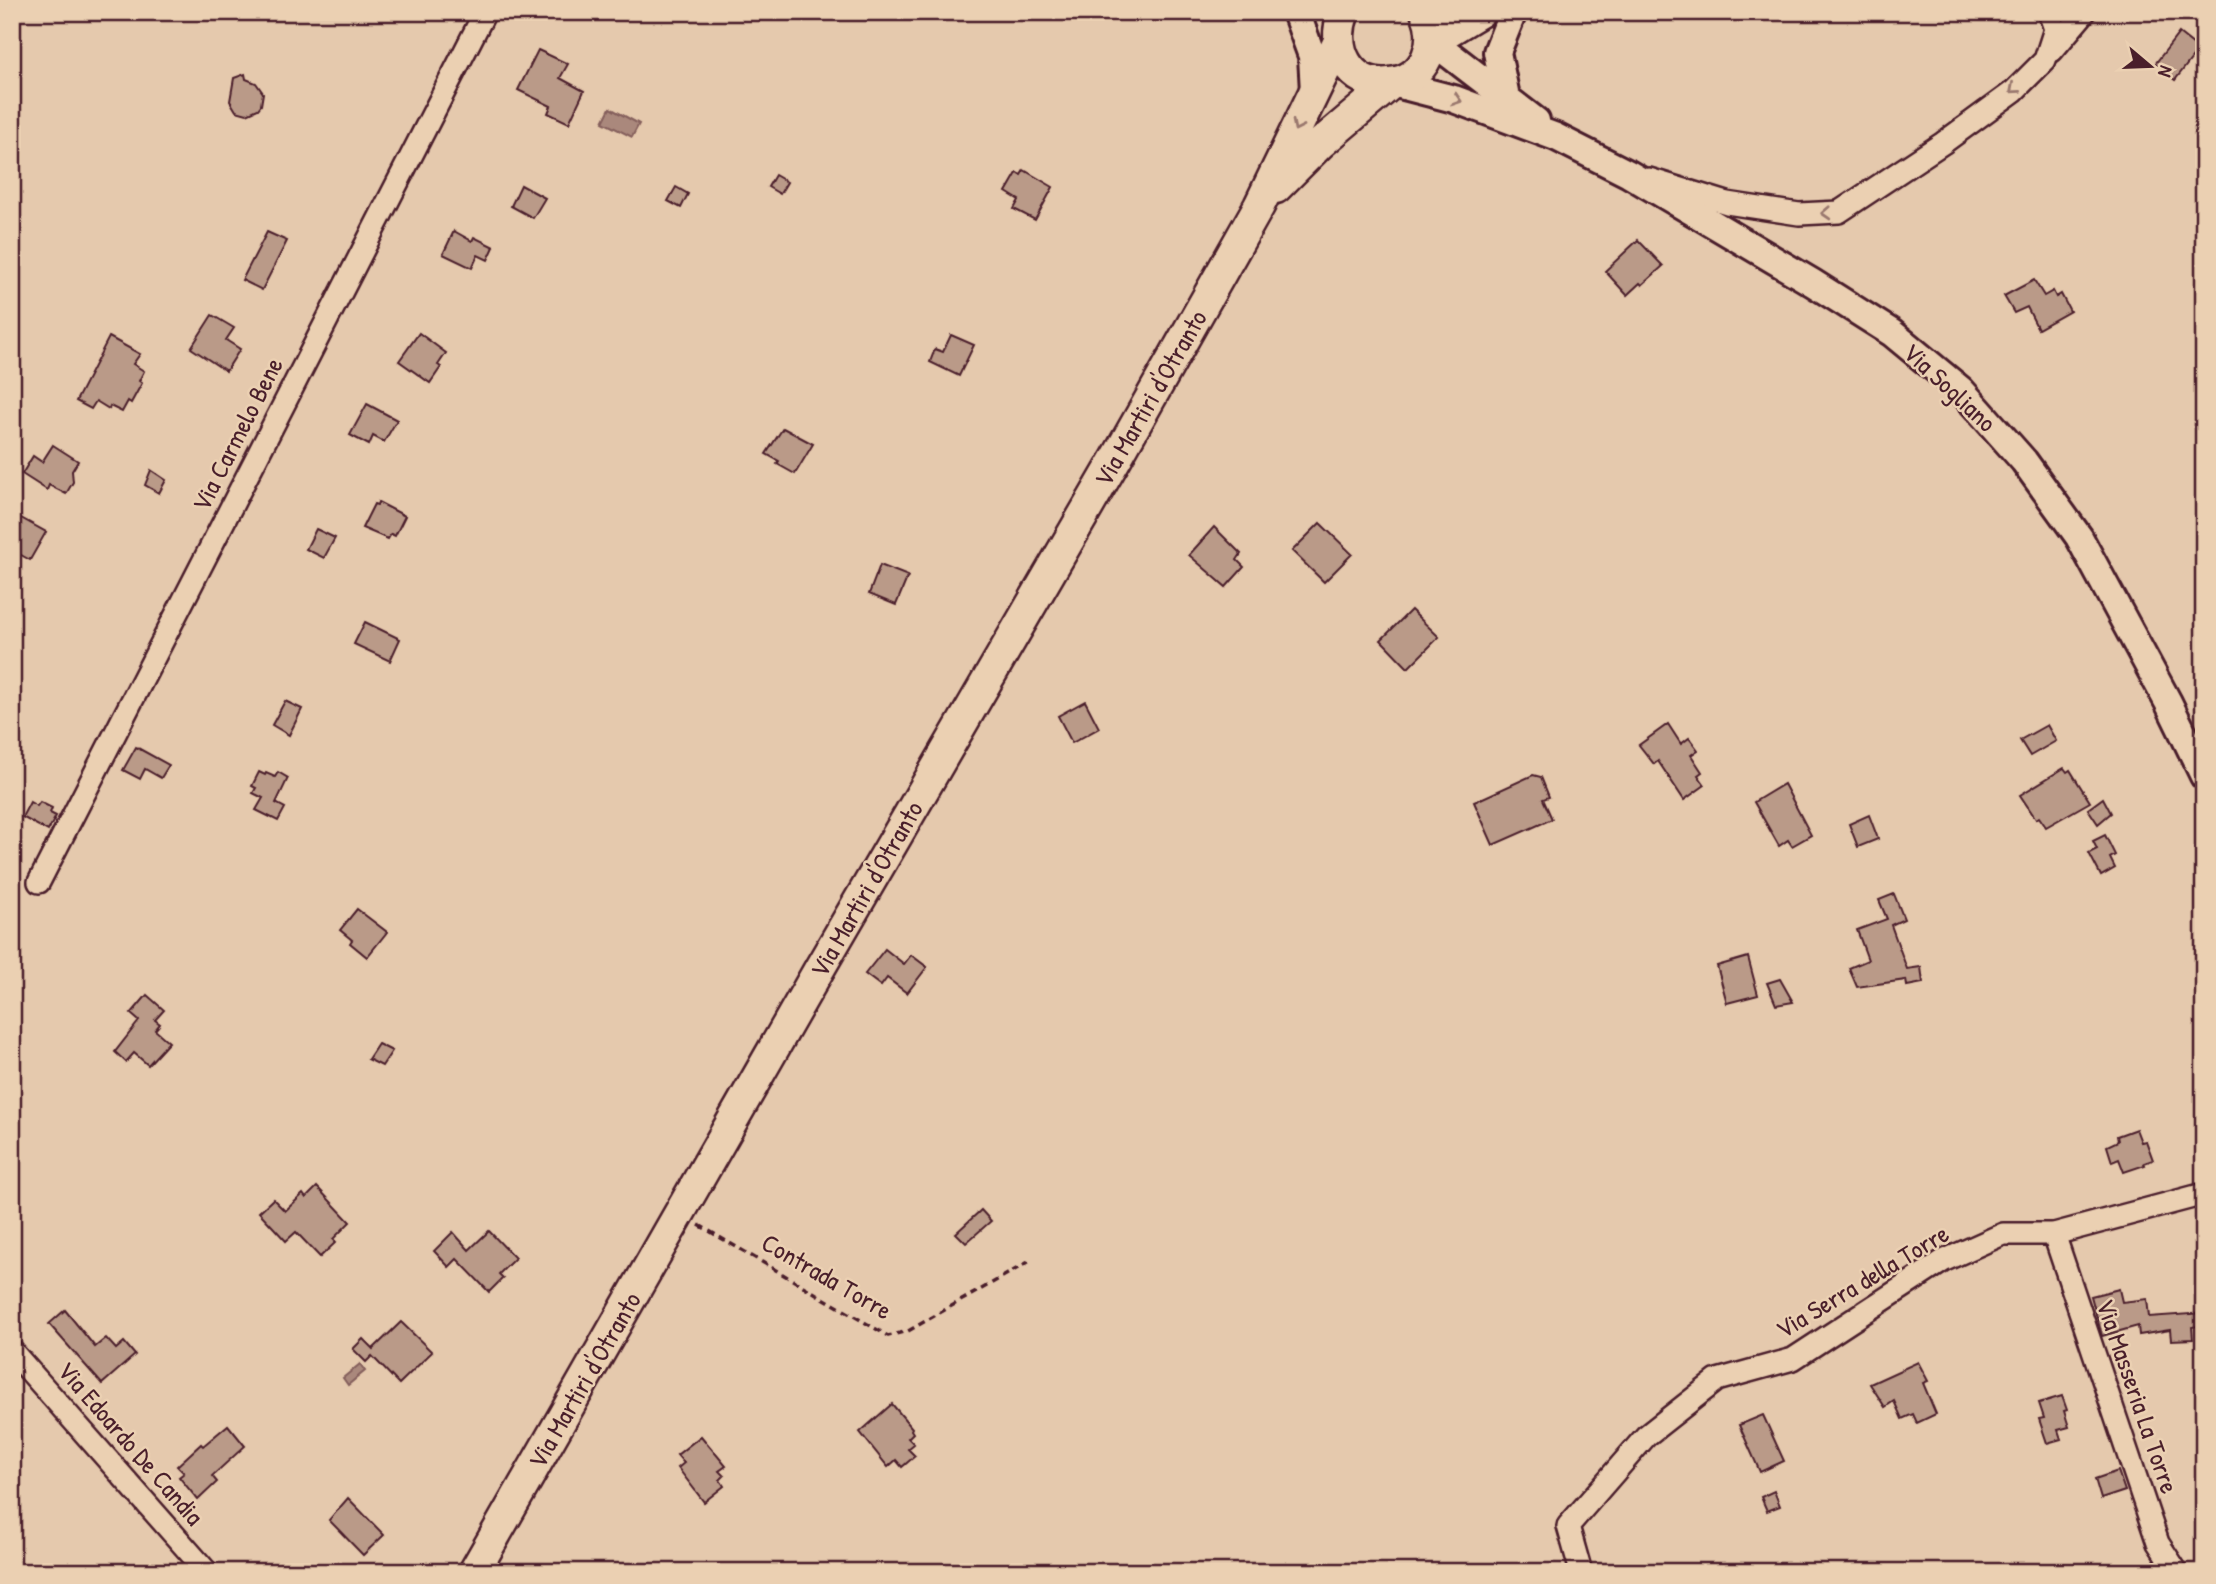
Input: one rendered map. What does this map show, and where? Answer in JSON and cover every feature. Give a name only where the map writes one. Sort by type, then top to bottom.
[{"type":"main road","points":[[1392,83],[1407,78],[1419,69],[1428,56],[1429,27],[1480,12]]},
{"type":"main road","name":"Via Martiri d'Otranto","points":[[474,1572],[1259,206],[1340,30]]},
{"type":"main road","name":"Via Sogliano","points":[[1340,30],[1342,56],[1350,68],[1362,78],[1376,83],[1392,83]]},
{"type":"main road","name":"Via Martiri d'Otranto","points":[[1259,206],[1321,144],[1392,83]]},
{"type":"street","name":"Via Carmelo Bene","points":[[39,882],[485,12]]},
{"type":"street","points":[[1296,12],[1312,56],[1314,91]]},
{"type":"street","name":"Via Sogliano","points":[[1313,12],[1340,30]]},
{"type":"street","points":[[1506,97],[1497,52],[1513,12]]},
{"type":"street","points":[[2045,60],[2055,29],[2049,12]]},
{"type":"street","points":[[1629,174],[1727,203],[1799,214],[1839,212],[1943,143],[2014,91],[2045,60],[2085,12]]},
{"type":"street","name":"Via Sogliano","points":[[1429,27],[1506,97],[1556,137]]},
{"type":"street","name":"Via Sogliano","points":[[1392,83],[1454,99],[1556,137],[1629,174],[1892,333],[1961,390],[2024,461],[2079,537],[2168,702],[2204,776]]},
{"type":"street","name":"Via Serra della Torre","points":[[1581,1572],[1568,1525],[1646,1436],[1717,1380],[1793,1359],[1943,1261],[2003,1234],[2054,1234],[2204,1194]]},
{"type":"street","name":"Via Masseria La Torre","points":[[2054,1234],[2158,1543],[2177,1572]]},
{"type":"street","name":"Via Edoardo De Candia","points":[[12,1351],[207,1572]]},
{"type":"path","name":"Contrada Torre","points":[[680,1212],[888,1336],[908,1331],[1032,1260]]},
{"type":"shaded area","points":[[610,108],[639,124],[632,137],[603,122]]},
{"type":"shaded area","points":[[360,1364],[365,1371],[348,1385],[343,1378]]},
{"type":"building","points":[[2179,33],[2199,49],[2175,80],[2155,64]]},
{"type":"building","points":[[538,50],[568,64],[560,78],[584,91],[569,123],[548,113],[551,106],[518,90]]},
{"type":"building","points":[[245,74],[246,79],[256,83],[263,93],[258,109],[247,114],[236,111],[230,101],[234,78]]},
{"type":"building","points":[[1024,170],[1053,187],[1035,220],[1014,209],[1019,200],[1006,192],[1017,173],[1021,175]]},
{"type":"building","points":[[775,175],[787,182],[780,194],[768,187]]},
{"type":"building","points":[[521,185],[545,198],[533,218],[511,206]]},
{"type":"building","points":[[676,187],[688,194],[681,208],[668,201]]},
{"type":"building","points":[[454,231],[472,241],[474,237],[494,247],[488,260],[478,255],[472,268],[443,254]]},
{"type":"building","points":[[267,232],[287,241],[262,290],[242,280]]},
{"type":"building","points":[[1638,240],[1663,266],[1627,295],[1605,271]]},
{"type":"building","points":[[2034,280],[2044,296],[2053,291],[2056,297],[2061,294],[2070,311],[2038,329],[2027,307],[2014,313],[2004,296]]},
{"type":"building","points":[[212,315],[234,328],[226,340],[240,349],[226,371],[191,348]]},
{"type":"building","points":[[419,333],[446,353],[438,365],[441,367],[430,383],[399,361]]},
{"type":"building","points":[[951,335],[974,345],[959,376],[930,362],[935,349],[943,352]]},
{"type":"building","points":[[109,337],[140,354],[133,364],[144,371],[139,381],[142,383],[131,403],[128,401],[122,412],[110,406],[109,409],[96,401],[91,409],[76,401]]},
{"type":"building","points":[[367,404],[397,420],[384,442],[373,436],[369,445],[350,435]]},
{"type":"building","points":[[783,428],[813,444],[795,474],[766,454]]},
{"type":"building","points":[[53,445],[78,461],[72,471],[73,482],[66,494],[49,485],[47,490],[22,474],[33,456],[42,462]]},
{"type":"building","points":[[151,470],[166,480],[159,493],[145,485]]},
{"type":"building","points":[[378,502],[405,516],[395,536],[391,534],[388,539],[362,528],[374,504],[377,505]]},
{"type":"building","points":[[12,513],[46,532],[30,560],[12,550]]},
{"type":"building","points":[[1320,523],[1352,554],[1324,582],[1292,551]]},
{"type":"building","points":[[1214,527],[1241,554],[1237,560],[1244,567],[1226,587],[1189,555]]},
{"type":"building","points":[[316,529],[335,538],[324,558],[306,549]]},
{"type":"building","points":[[880,565],[908,576],[896,605],[869,594]]},
{"type":"building","points":[[1411,610],[1439,637],[1408,668],[1381,640]]},
{"type":"building","points":[[365,622],[400,639],[390,661],[354,644]]},
{"type":"building","points":[[285,701],[302,709],[289,735],[272,725]]},
{"type":"building","points":[[1085,701],[1099,728],[1072,743],[1058,716]]},
{"type":"building","points":[[1668,724],[1681,744],[1689,738],[1698,750],[1691,755],[1702,772],[1698,775],[1705,785],[1684,800],[1658,761],[1654,764],[1639,745]]},
{"type":"building","points":[[2047,725],[2056,741],[2030,756],[2020,740]]},
{"type":"building","points":[[136,747],[169,765],[161,778],[145,769],[140,779],[123,770]]},
{"type":"building","points":[[2064,768],[2067,772],[2070,770],[2090,802],[2046,827],[2039,817],[2036,819],[2020,795]]},
{"type":"building","points":[[259,772],[275,777],[278,772],[288,778],[276,803],[285,808],[278,821],[256,810],[263,798],[253,793],[256,788],[252,786]]},
{"type":"building","points":[[1533,775],[1541,777],[1549,797],[1543,799],[1552,819],[1493,845],[1474,802]]},
{"type":"building","points":[[1784,784],[1811,835],[1792,846],[1788,840],[1779,846],[1754,802]]},
{"type":"building","points":[[2103,798],[2111,813],[2098,824],[2088,809]]},
{"type":"building","points":[[30,802],[37,806],[40,802],[52,808],[50,813],[56,816],[48,831],[22,817]]},
{"type":"building","points":[[1869,815],[1878,839],[1858,847],[1849,824]]},
{"type":"building","points":[[2105,835],[2115,855],[2110,858],[2115,868],[2101,876],[2089,853],[2097,849],[2093,841]]},
{"type":"building","points":[[1894,894],[1904,919],[1891,925],[1907,969],[1921,967],[1923,983],[1907,986],[1906,980],[1857,987],[1849,968],[1868,960],[1857,930],[1887,919],[1879,900]]},
{"type":"building","points":[[357,909],[387,932],[367,957],[350,943],[352,940],[340,930]]},
{"type":"building","points":[[885,949],[904,964],[911,955],[927,967],[907,993],[887,978],[881,986],[865,974]]},
{"type":"building","points":[[1748,957],[1758,995],[1727,1003],[1717,966]]},
{"type":"building","points":[[1780,979],[1793,1002],[1776,1005],[1767,983]]},
{"type":"building","points":[[147,995],[164,1010],[155,1020],[160,1024],[155,1030],[169,1042],[148,1065],[134,1053],[126,1062],[115,1052],[139,1021],[131,1014]]},
{"type":"building","points":[[378,1044],[392,1051],[382,1066],[368,1059]]},
{"type":"building","points":[[2136,1129],[2141,1142],[2146,1141],[2153,1160],[2124,1172],[2119,1159],[2112,1162],[2107,1146],[2118,1141],[2117,1136]]},
{"type":"building","points":[[317,1187],[350,1222],[333,1239],[336,1242],[320,1257],[296,1232],[286,1241],[259,1212],[273,1199],[285,1211],[303,1194],[306,1198]]},
{"type":"building","points":[[981,1210],[991,1221],[966,1243],[956,1233]]},
{"type":"building","points":[[489,1231],[515,1258],[499,1274],[503,1278],[489,1292],[457,1259],[449,1267],[434,1251],[453,1232],[469,1250]]},
{"type":"building","points":[[2119,1289],[2122,1302],[2147,1299],[2149,1317],[2204,1313],[2204,1325],[2192,1327],[2193,1339],[2171,1340],[2170,1330],[2139,1335],[2138,1326],[2102,1336],[2091,1296]]},
{"type":"building","points":[[65,1310],[95,1347],[106,1338],[116,1349],[124,1342],[135,1355],[102,1384],[49,1324]]},
{"type":"building","points":[[401,1322],[432,1352],[399,1384],[372,1356],[366,1362],[353,1349],[363,1339],[373,1349]]},
{"type":"building","points":[[1918,1362],[1928,1381],[1923,1383],[1936,1414],[1917,1423],[1913,1414],[1902,1419],[1894,1401],[1885,1407],[1870,1384]]},
{"type":"building","points":[[2062,1396],[2069,1427],[2058,1430],[2061,1439],[2047,1443],[2039,1419],[2044,1418],[2039,1403]]},
{"type":"building","points":[[892,1404],[912,1428],[913,1433],[908,1438],[914,1444],[908,1449],[915,1456],[902,1467],[896,1460],[888,1467],[860,1432]]},
{"type":"building","points":[[1763,1415],[1784,1461],[1760,1472],[1739,1425]]},
{"type":"building","points":[[228,1425],[245,1446],[212,1476],[217,1482],[198,1500],[179,1477],[184,1473],[177,1466],[201,1444],[203,1446]]},
{"type":"building","points":[[701,1436],[726,1466],[719,1471],[724,1476],[720,1480],[724,1486],[704,1502],[678,1468],[684,1463],[677,1455]]},
{"type":"building","points":[[2118,1471],[2125,1491],[2101,1499],[2095,1479]]},
{"type":"building","points":[[1774,1491],[1780,1506],[1767,1511],[1761,1497]]},
{"type":"building","points":[[348,1498],[384,1535],[363,1555],[329,1520]]}]
